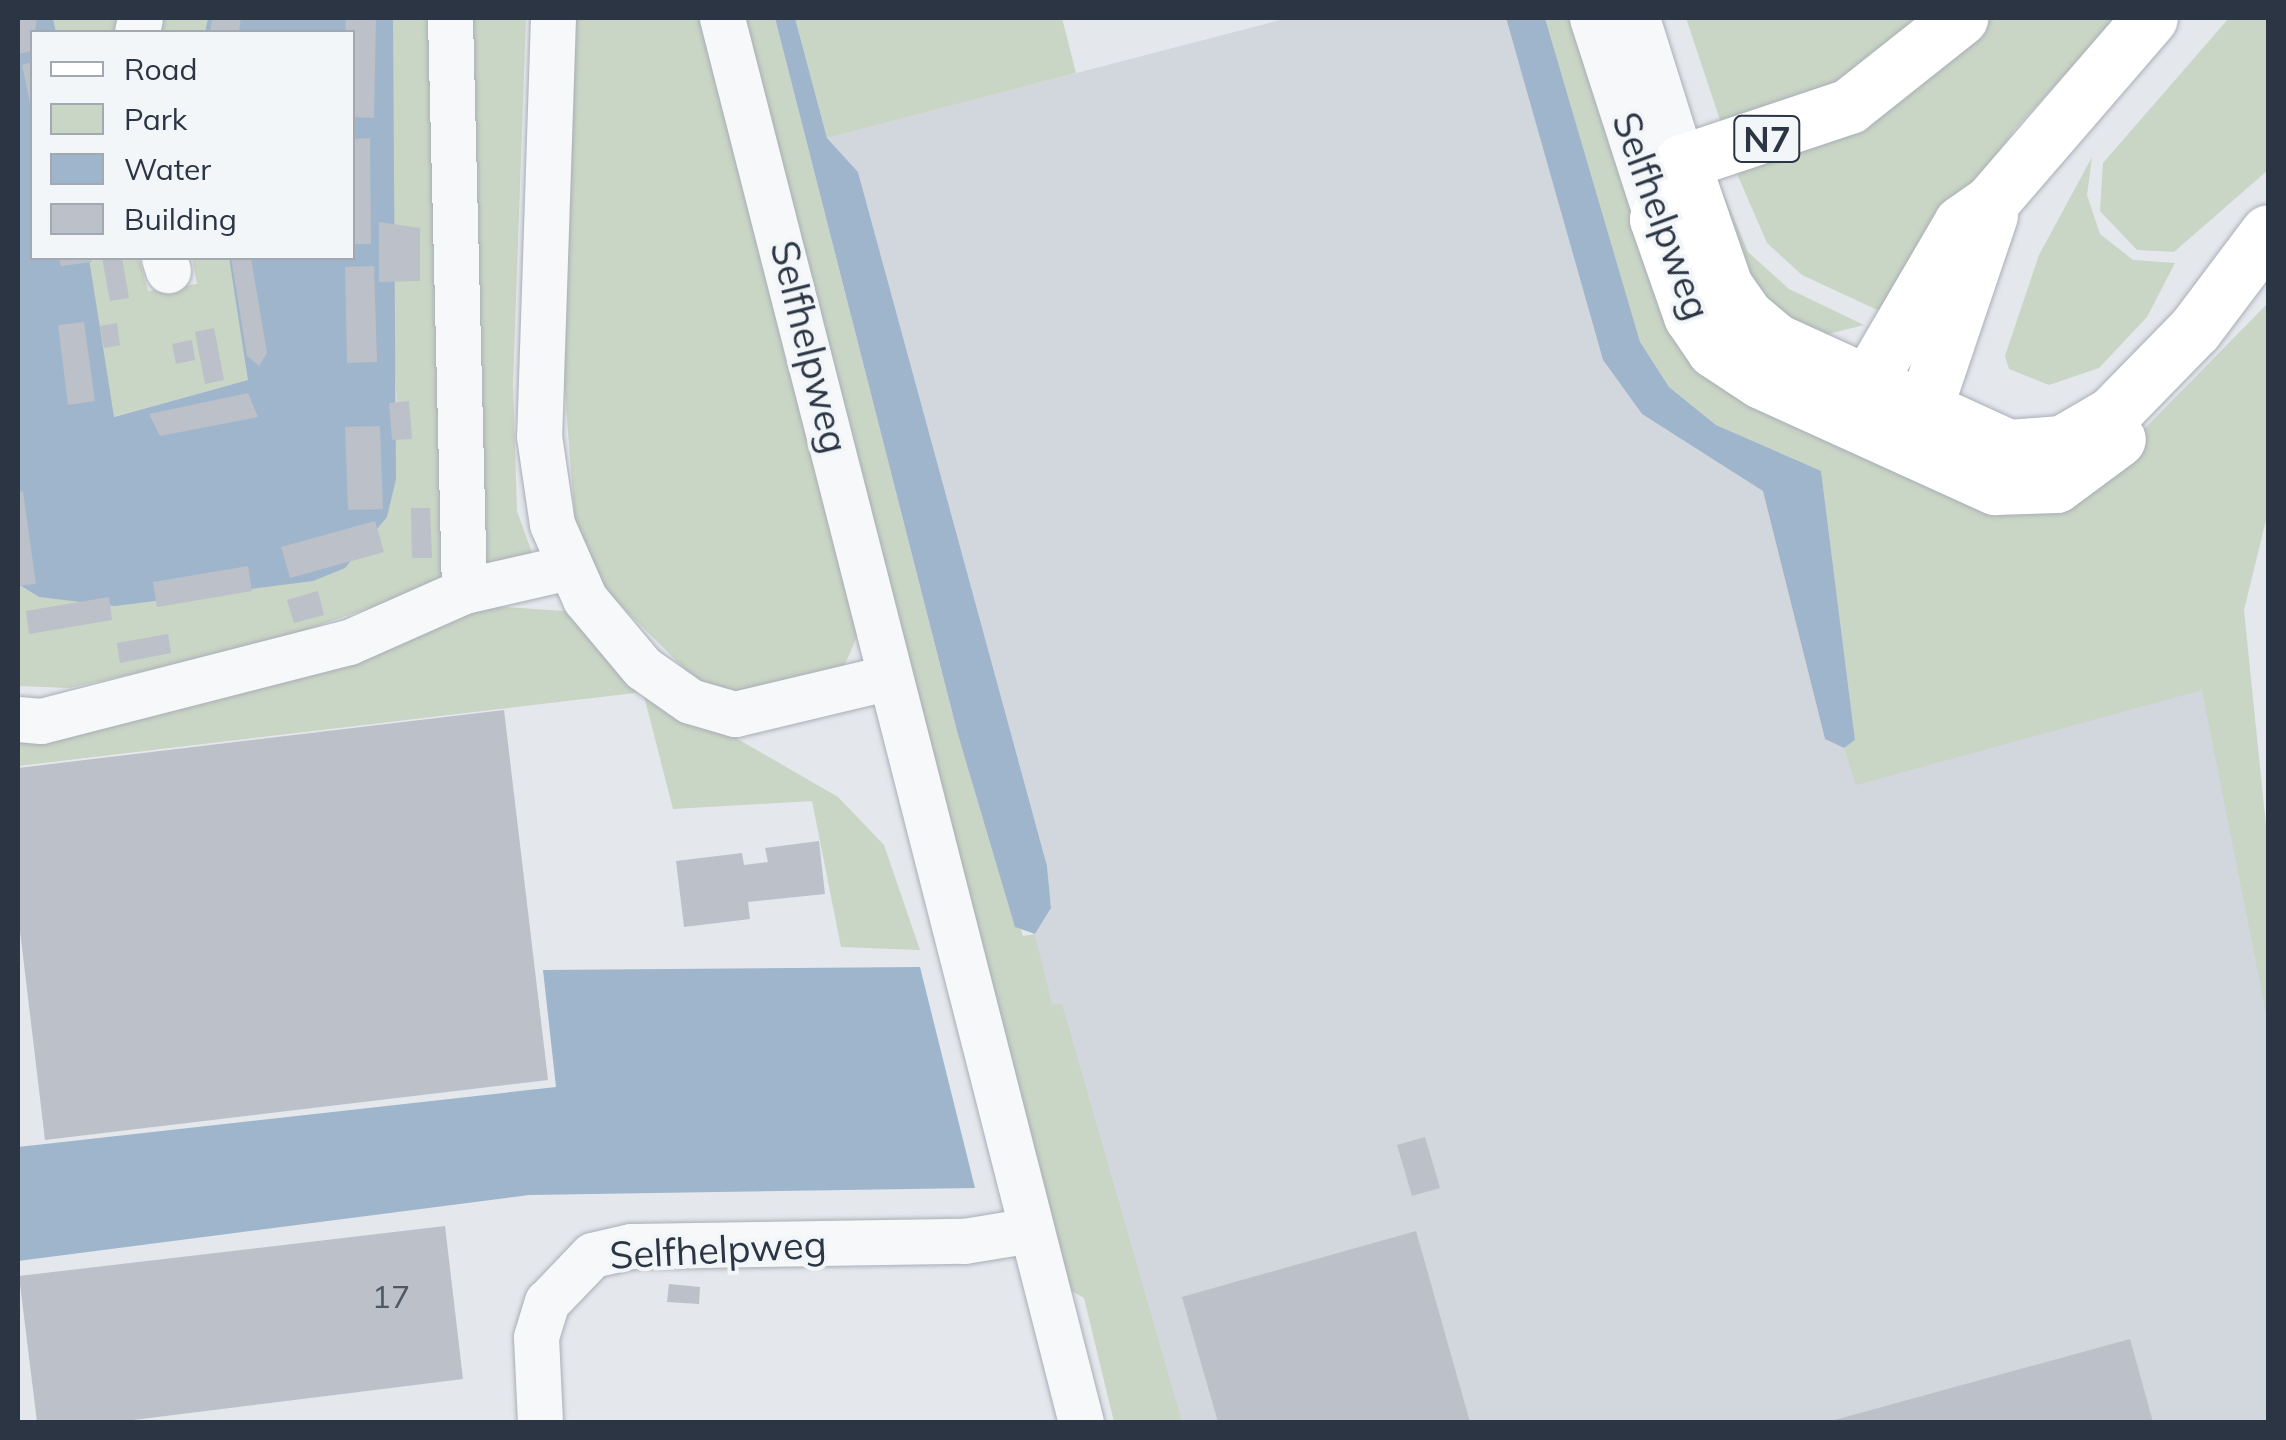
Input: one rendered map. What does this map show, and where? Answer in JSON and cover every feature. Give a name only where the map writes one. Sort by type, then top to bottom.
[{"type":"main road","name":"N7","points":[[1682,162],[1850,106],[1960,18]]},
{"type":"main road","points":[[1890,409],[1988,235],[1991,202],[2150,18]]},
{"type":"main road","points":[[1657,219],[1682,162]]},
{"type":"main road","name":"Selfhelpweg","points":[[1682,162],[1725,286],[1745,315],[1776,341],[1890,409]]},
{"type":"main road","name":"Selfhelpweg","points":[[1657,219],[1690,316],[1714,350],[1890,409]]},
{"type":"main road","points":[[1890,409],[2009,447],[2076,436],[2172,354],[2268,232]]},
{"type":"main road","points":[[1890,409],[1995,487],[2056,485],[2160,400],[2268,284]]},
{"type":"street","points":[[450,18],[464,592]]},
{"type":"street","points":[[553,18],[539,436],[542,483],[569,567],[608,636],[690,701],[735,714],[783,708],[890,677]]},
{"type":"street","name":"Selfhelpweg","points":[[722,18],[1081,1422]]},
{"type":"street","name":"Selfhelpweg","points":[[1592,18],[1657,219]]},
{"type":"street","name":"Selfhelpweg","points":[[1637,18],[1682,162]]},
{"type":"street","points":[[18,719],[41,721],[349,642],[464,592],[569,567]]},
{"type":"street","name":"Selfhelpweg","points":[[540,1422],[541,1320],[563,1276],[592,1255],[630,1246],[964,1242],[1031,1230]]},
{"type":"shaded area","points":[[1288,18],[1506,18],[1603,360],[1642,414],[1764,491],[1825,739],[1844,748],[1855,780],[2215,682],[2268,951],[2268,1422],[1163,1422],[1043,1003],[1050,1001],[1035,934],[1051,908],[1047,866],[858,172],[827,138]]},
{"type":"green space","points":[[53,18],[129,18],[126,30],[56,30]]},
{"type":"green space","points":[[162,18],[208,18],[205,30],[159,30]]},
{"type":"green space","points":[[393,18],[440,18],[442,583],[259,646],[69,688],[18,686],[18,584],[39,597],[387,517],[397,409],[387,213]]},
{"type":"green space","points":[[468,18],[526,18],[513,384],[517,511],[536,564],[479,567]]},
{"type":"green space","points":[[570,18],[703,18],[858,634],[843,669],[754,696],[697,681],[605,590],[575,523],[562,353]]},
{"type":"green space","points":[[744,18],[775,18],[957,731],[1023,936],[1035,934],[1052,1005],[1062,1004],[1182,1422],[1114,1422],[1084,1298],[1063,1286]]},
{"type":"green space","points":[[795,18],[1062,18],[1076,73],[827,138]]},
{"type":"green space","points":[[1545,18],[1575,18],[1650,260],[2092,482],[2268,303],[2268,512],[2244,610],[2268,846],[2268,1024],[2202,690],[1856,785],[1844,748],[1855,740],[1821,472],[1716,425],[1669,387],[1640,343]]},
{"type":"green space","points":[[1686,18],[1937,18],[1875,73],[1735,124],[1720,120]]},
{"type":"green space","points":[[1980,18],[2117,18],[2015,129],[1884,313],[1802,275],[1767,243],[1735,169]]},
{"type":"green space","points":[[2229,18],[2268,18],[2268,170],[2174,252],[2137,250],[2100,211],[2103,163]]},
{"type":"green space","points":[[2092,157],[2087,195],[2100,234],[2133,260],[2175,263],[2147,317],[2099,368],[2049,385],[2009,369],[2005,356],[2039,255]]},
{"type":"green space","points":[[1718,180],[1748,252],[1789,289],[1864,325],[1824,335],[1774,319],[1705,194]]},
{"type":"green space","points":[[89,260],[140,260],[148,291],[197,284],[192,260],[229,260],[249,380],[113,417]]},
{"type":"green space","points":[[462,604],[578,612],[698,716],[838,797],[884,845],[920,950],[841,947],[812,801],[673,809],[643,692],[18,766],[18,730]]},
{"type":"water","points":[[18,18],[53,18],[56,30],[30,30],[30,260],[89,260],[114,417],[248,380],[229,260],[355,260],[355,30],[205,30],[208,18],[393,18],[396,479],[387,517],[345,568],[313,581],[115,606],[39,597],[18,584]]},
{"type":"water","points":[[775,18],[795,18],[827,138],[858,172],[1047,866],[1051,908],[1035,934],[1015,927],[957,731]]},
{"type":"water","points":[[1506,18],[1545,18],[1640,342],[1669,387],[1716,425],[1821,471],[1855,740],[1844,748],[1825,739],[1763,491],[1642,414],[1603,360]]},
{"type":"water","points":[[920,967],[975,1188],[529,1195],[18,1261],[18,1147],[556,1087],[543,970]]},
{"type":"building","points":[[18,18],[37,18],[35,30],[30,30],[30,51],[18,54]]},
{"type":"building","points":[[212,18],[241,18],[239,30],[210,30]]},
{"type":"building","points":[[345,18],[376,18],[374,118],[355,117],[355,30],[346,30]]},
{"type":"building","points":[[30,63],[30,103],[22,65]]},
{"type":"building","points":[[370,138],[371,244],[355,244],[355,139]]},
{"type":"building","points":[[379,222],[420,228],[420,281],[379,282]]},
{"type":"building","points":[[60,260],[92,262],[61,266]]},
{"type":"building","points":[[102,260],[122,260],[129,298],[110,301]]},
{"type":"building","points":[[231,260],[251,260],[267,353],[259,366],[247,356]]},
{"type":"building","points":[[374,266],[377,362],[347,363],[345,267]]},
{"type":"building","points":[[84,322],[95,401],[68,405],[58,325]]},
{"type":"building","points":[[117,323],[120,345],[104,348],[100,326]]},
{"type":"building","points":[[214,328],[224,380],[205,384],[195,332]]},
{"type":"building","points":[[192,340],[195,360],[176,364],[172,344]]},
{"type":"building","points":[[248,393],[258,417],[160,436],[149,414]]},
{"type":"building","points":[[409,401],[412,439],[392,440],[389,403]]},
{"type":"building","points":[[380,426],[383,509],[348,510],[345,427]]},
{"type":"building","points":[[23,491],[36,584],[18,586],[18,492]]},
{"type":"building","points":[[411,508],[430,508],[432,558],[412,558]]},
{"type":"building","points":[[375,521],[384,552],[290,578],[281,547]]},
{"type":"building","points":[[248,566],[252,591],[157,607],[153,582]]},
{"type":"building","points":[[318,591],[324,615],[294,623],[287,600]]},
{"type":"building","points":[[109,597],[112,620],[29,634],[26,611]]},
{"type":"building","points":[[168,634],[171,653],[120,663],[117,643]]},
{"type":"building","points":[[504,710],[548,1080],[45,1140],[18,914],[18,768]]},
{"type":"building","points":[[819,841],[825,894],[748,902],[750,919],[684,927],[676,861],[742,853],[744,865],[768,862],[765,848]]},
{"type":"building","points":[[1425,1137],[1440,1188],[1412,1196],[1397,1145]]},
{"type":"building","points":[[445,1226],[463,1379],[117,1422],[37,1422],[19,1276]]},
{"type":"building","points":[[1416,1231],[1470,1422],[1218,1422],[1182,1297]]},
{"type":"building","points":[[669,1284],[700,1287],[699,1304],[667,1302]]},
{"type":"building","points":[[2130,1339],[2153,1422],[1831,1422],[1831,1421]]}]
